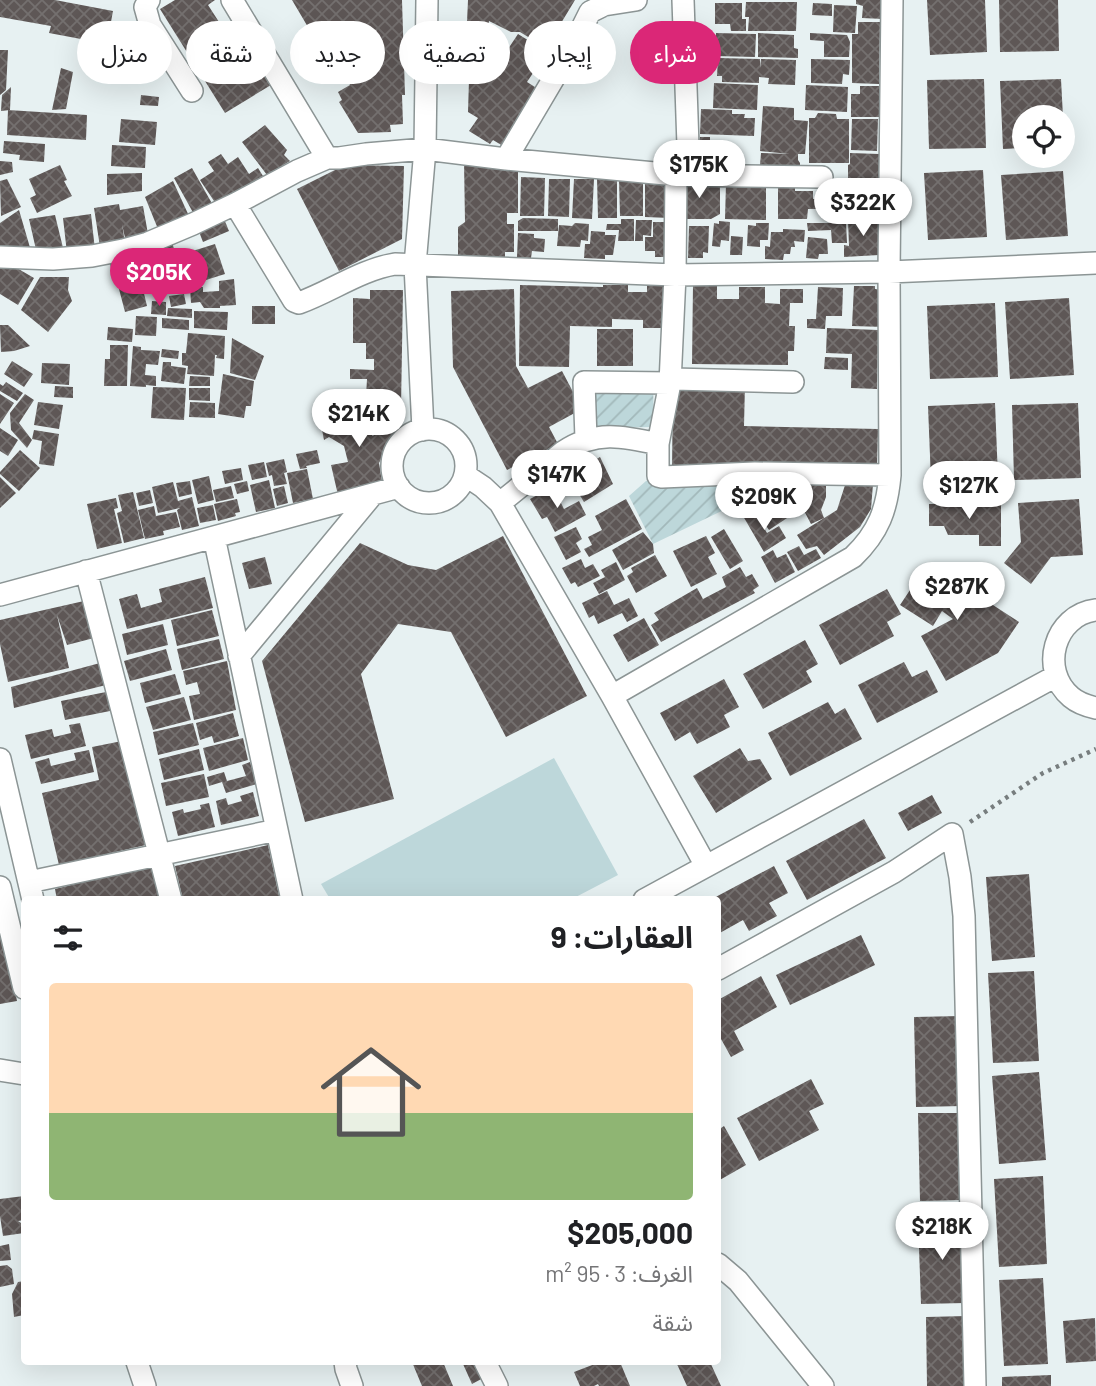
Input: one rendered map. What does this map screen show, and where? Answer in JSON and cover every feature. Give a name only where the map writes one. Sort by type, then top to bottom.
[{"type":"street","points":[[149,0],[145,7],[150,25],[192,90]]},
{"type":"street","points":[[232,0],[327,158]]},
{"type":"street","points":[[423,430],[415,265],[425,149],[427,0]]},
{"type":"street","points":[[506,159],[590,12],[604,5],[636,0]]},
{"type":"street","points":[[683,0],[682,175],[670,383],[658,444],[659,477],[755,473],[890,474]]},
{"type":"street","points":[[612,696],[853,556],[870,540],[876,529],[888,495],[890,474],[892,0]]},
{"type":"street","points":[[0,257],[53,259],[92,256],[148,243],[235,205],[327,158],[425,149],[682,175],[822,177]]},
{"type":"street","points":[[235,205],[297,303],[362,273],[395,264],[675,275],[889,272],[1096,263]]},
{"type":"street","points":[[586,439],[584,382],[670,383],[673,379],[793,382]]},
{"type":"street","points":[[423,430],[441,431],[456,441],[465,457],[465,475],[456,491],[446,498],[435,502],[418,500],[399,487],[393,469],[396,451],[407,437],[423,430]]},
{"type":"street","points":[[500,503],[563,452],[586,439],[611,436],[658,444]]},
{"type":"street","points":[[465,475],[500,503],[612,696],[706,866]]},
{"type":"street","points":[[0,595],[399,487]]},
{"type":"street","points":[[239,656],[373,494]]},
{"type":"street","points":[[214,537],[291,896]]},
{"type":"street","points":[[86,571],[170,896]]},
{"type":"street","points":[[1096,610],[1076,617],[1066,626],[1058,637],[1053,663],[1056,676],[1072,698],[1096,708]]},
{"type":"street","points":[[652,896],[1056,676]]},
{"type":"street","points":[[0,760],[31,891],[160,854],[277,830]]},
{"type":"street","points":[[721,966],[894,873],[952,835],[964,916],[975,1386]]},
{"type":"street","points":[[1,892],[21,975]]},
{"type":"street","points":[[0,1070],[21,1074]]},
{"type":"street","points":[[721,1267],[738,1281],[823,1386]]},
{"type":"street","points":[[138,1365],[145,1386]]},
{"type":"street","points":[[345,1365],[352,1386]]},
{"type":"street","points":[[486,1365],[497,1386]]},
{"type":"path","points":[[952,835],[1043,773],[1096,749]]},
{"type":"shaded area","points":[[588,383],[653,383],[654,427],[589,428]]},
{"type":"shaded area","points":[[755,473],[757,494],[653,544],[629,496],[646,481]]},
{"type":"shaded area","points":[[554,758],[618,875],[578,896],[328,896],[321,884]]},
{"type":"building","points":[[0,0],[55,0],[113,11],[111,21],[77,21],[77,38],[49,33],[51,26],[0,17]]},
{"type":"building","points":[[175,0],[215,0],[208,5],[218,21],[186,21],[186,51],[172,28],[172,21],[168,21],[160,9]]},
{"type":"building","points":[[292,0],[402,0],[403,21],[399,21],[399,84],[405,84],[405,95],[402,95],[403,124],[390,125],[391,132],[358,133],[339,102],[342,100],[338,92],[350,84],[385,84],[385,21],[304,21]]},
{"type":"building","points":[[468,0],[575,0],[562,21],[524,21],[524,34],[510,32],[510,21],[467,21]]},
{"type":"building","points":[[856,0],[884,0],[883,19],[862,18],[863,6],[856,4]]},
{"type":"building","points":[[927,0],[985,0],[987,52],[930,55]]},
{"type":"building","points":[[999,0],[1058,0],[1059,51],[1000,52]]},
{"type":"building","points":[[746,2],[797,2],[796,31],[748,31]]},
{"type":"building","points":[[715,3],[742,3],[742,19],[746,19],[746,31],[731,31],[730,24],[715,21]]},
{"type":"building","points":[[813,3],[832,4],[832,16],[812,15]]},
{"type":"building","points":[[834,5],[857,6],[855,33],[833,32]]},
{"type":"building","points":[[858,22],[880,22],[879,84],[852,83],[852,34],[858,34]]},
{"type":"building","points":[[721,33],[756,34],[755,57],[721,56]]},
{"type":"building","points":[[758,33],[794,35],[794,48],[798,49],[798,58],[758,57]]},
{"type":"building","points":[[810,33],[847,35],[850,42],[849,57],[824,57],[824,41],[810,40]]},
{"type":"building","points":[[518,34],[524,38],[524,84],[530,84],[543,92],[503,146],[493,140],[490,144],[469,131],[478,118],[468,112],[469,84],[510,84],[510,46]]},
{"type":"building","points":[[0,50],[8,50],[6,90],[0,95]]},
{"type":"building","points":[[721,58],[760,59],[760,68],[761,59],[796,60],[795,85],[768,84],[769,78],[759,77],[759,83],[722,82]]},
{"type":"building","points":[[811,59],[850,60],[849,75],[843,74],[842,84],[811,83]]},
{"type":"building","points":[[61,68],[73,72],[66,109],[52,110]]},
{"type":"building","points":[[984,79],[986,148],[929,149],[927,80]]},
{"type":"building","points":[[1061,79],[1062,105],[1012,105],[1012,149],[1003,149],[1000,81]]},
{"type":"building","points":[[207,84],[271,85],[225,113]]},
{"type":"building","points":[[714,84],[758,85],[757,110],[713,108]]},
{"type":"building","points":[[806,85],[848,87],[847,112],[805,110]]},
{"type":"building","points":[[860,86],[879,86],[879,117],[851,117],[851,94],[860,94]]},
{"type":"building","points":[[11,87],[10,110],[1,111],[2,95]]},
{"type":"building","points":[[141,95],[159,97],[158,106],[140,105]]},
{"type":"building","points":[[763,106],[794,108],[794,120],[808,121],[805,154],[798,154],[800,167],[760,165],[761,153],[790,154],[760,151]]},
{"type":"building","points":[[701,109],[732,110],[732,114],[745,114],[744,118],[755,118],[754,136],[700,134]]},
{"type":"building","points":[[8,110],[87,115],[86,140],[7,135]]},
{"type":"building","points":[[818,113],[836,114],[837,119],[849,119],[849,163],[809,163],[809,118],[815,118]]},
{"type":"building","points":[[121,119],[157,122],[155,145],[119,142]]},
{"type":"building","points":[[852,119],[878,119],[877,151],[851,150]]},
{"type":"building","points":[[265,125],[287,150],[284,155],[290,161],[267,175],[242,142]]},
{"type":"building","points":[[700,137],[710,137],[710,141],[726,141],[726,147],[737,148],[736,166],[699,166]]},
{"type":"building","points":[[4,141],[45,144],[44,162],[19,160],[20,155],[3,153]]},
{"type":"building","points":[[112,145],[146,147],[145,168],[111,166]]},
{"type":"building","points":[[850,153],[879,154],[879,218],[849,218],[851,180],[846,221],[823,219],[825,189],[809,188],[810,182],[848,180]]},
{"type":"building","points":[[221,154],[228,164],[238,157],[249,174],[258,168],[263,176],[218,207],[200,180],[214,171],[208,162]]},
{"type":"building","points":[[504,160],[504,170],[518,170],[518,213],[507,213],[507,224],[514,224],[514,252],[505,252],[505,258],[458,258],[458,227],[465,222],[464,161]]},
{"type":"building","points":[[0,161],[12,162],[13,172],[0,175]]},
{"type":"building","points":[[60,165],[72,196],[37,213],[30,198],[36,195],[29,179]]},
{"type":"building","points":[[345,165],[404,166],[402,239],[339,271],[297,189]]},
{"type":"building","points":[[192,168],[214,207],[196,218],[174,178]]},
{"type":"building","points":[[983,170],[987,237],[928,240],[924,173]]},
{"type":"building","points":[[1063,171],[1068,236],[1006,240],[1001,175]]},
{"type":"building","points":[[142,173],[142,191],[107,195],[107,174]]},
{"type":"building","points":[[521,177],[545,178],[544,216],[520,216]]},
{"type":"building","points":[[597,178],[617,178],[617,218],[598,218]]},
{"type":"building","points":[[7,179],[21,207],[1,216],[0,181]]},
{"type":"building","points":[[549,179],[570,179],[569,217],[548,216]]},
{"type":"building","points":[[574,179],[594,179],[592,219],[572,218]]},
{"type":"building","points":[[619,179],[643,179],[643,216],[620,216]]},
{"type":"building","points":[[173,181],[189,216],[158,229],[145,197]]},
{"type":"building","points":[[645,181],[670,181],[670,218],[645,217]]},
{"type":"building","points":[[679,182],[720,182],[720,214],[711,219],[679,219]]},
{"type":"building","points":[[726,183],[766,184],[766,220],[725,219]]},
{"type":"building","points":[[778,185],[795,185],[795,191],[813,191],[813,199],[820,199],[820,209],[808,209],[807,219],[778,219]]},
{"type":"building","points":[[119,204],[120,210],[143,206],[148,234],[125,238],[122,224],[125,243],[100,247],[94,208]]},
{"type":"building","points":[[19,210],[31,251],[0,253],[0,223]]},
{"type":"building","points":[[91,214],[95,250],[67,253],[63,218]]},
{"type":"building","points":[[222,214],[229,231],[203,242],[196,224]]},
{"type":"building","points":[[55,215],[65,256],[37,254],[29,219]]},
{"type":"building","points":[[523,218],[558,219],[558,231],[518,231],[518,221]]},
{"type":"building","points":[[621,219],[634,219],[634,241],[618,241],[619,230],[606,230],[607,224],[621,224]]},
{"type":"building","points":[[878,219],[879,255],[844,257],[844,245],[849,246],[848,220]]},
{"type":"building","points":[[636,220],[652,220],[651,236],[643,235],[643,241],[635,241]]},
{"type":"building","points":[[719,221],[730,222],[729,241],[721,240],[720,247],[712,246],[714,223],[719,224]]},
{"type":"building","points":[[653,222],[671,222],[671,257],[655,257],[655,251],[645,251],[645,237],[653,237]]},
{"type":"building","points":[[575,223],[589,224],[588,241],[581,240],[580,247],[557,246],[559,225],[572,226]]},
{"type":"building","points":[[756,223],[769,223],[768,240],[760,240],[760,247],[747,246],[748,225],[756,226]]},
{"type":"building","points":[[807,223],[846,223],[847,243],[832,243],[831,230],[808,231]]},
{"type":"building","points":[[689,226],[709,226],[708,253],[703,252],[703,258],[688,258]]},
{"type":"building","points":[[783,229],[805,230],[804,242],[794,241],[795,247],[791,247],[790,254],[784,254],[783,260],[765,259],[765,246],[770,247],[771,232],[783,232]]},
{"type":"building","points":[[591,231],[616,235],[613,255],[605,255],[605,259],[584,258],[585,244],[590,244]]},
{"type":"building","points":[[518,233],[534,234],[534,238],[545,239],[544,252],[532,251],[531,258],[517,257]]},
{"type":"building","points":[[731,236],[743,237],[742,255],[730,255]]},
{"type":"building","points":[[808,237],[827,239],[828,254],[819,254],[818,259],[806,258]]},
{"type":"building","points":[[172,242],[180,270],[154,278],[146,250]]},
{"type":"building","points":[[215,244],[225,274],[190,285],[180,255]]},
{"type":"building","points":[[134,252],[147,306],[125,312],[119,289],[131,286],[126,268],[112,272],[109,259]]},
{"type":"building","points":[[3,260],[34,278],[18,305],[0,294],[0,266]]},
{"type":"building","points":[[183,274],[186,286],[160,292],[157,280]]},
{"type":"building","points":[[40,277],[69,277],[68,290],[72,301],[48,332],[21,310]]},
{"type":"building","points":[[234,279],[236,305],[204,308],[200,302],[191,303],[190,287],[203,287],[203,292],[219,291],[219,281]]},
{"type":"building","points":[[520,285],[628,285],[628,292],[647,292],[647,285],[666,285],[665,328],[643,328],[643,320],[612,319],[612,327],[570,326],[569,367],[519,366]]},
{"type":"building","points":[[693,285],[717,285],[717,299],[739,299],[739,287],[765,287],[765,303],[780,304],[780,289],[803,289],[803,303],[790,303],[789,326],[795,326],[794,351],[788,351],[788,365],[692,364]]},
{"type":"building","points":[[854,286],[875,286],[875,289],[885,290],[884,327],[852,326]]},
{"type":"building","points":[[818,287],[843,288],[842,316],[826,316],[825,329],[807,328],[807,319],[816,319]]},
{"type":"building","points":[[514,289],[516,366],[528,388],[562,371],[582,409],[549,427],[558,444],[507,470],[453,367],[451,291]]},
{"type":"building","points":[[370,290],[403,290],[401,407],[353,407],[354,396],[366,397],[367,379],[350,379],[350,369],[374,370],[374,359],[366,359],[366,343],[353,343],[353,298],[370,299]]},
{"type":"building","points":[[184,294],[186,304],[171,307],[169,296]]},
{"type":"building","points":[[1069,298],[1074,375],[1010,379],[1005,302]]},
{"type":"building","points":[[152,301],[166,302],[166,315],[151,314]]},
{"type":"building","points":[[995,303],[998,377],[930,379],[927,306]]},
{"type":"building","points":[[252,306],[275,306],[275,324],[252,324]]},
{"type":"building","points":[[168,308],[192,309],[192,318],[167,316]]},
{"type":"building","points":[[194,311],[228,312],[227,330],[194,328]]},
{"type":"building","points":[[136,316],[157,317],[156,336],[135,335]]},
{"type":"building","points":[[162,318],[189,320],[189,330],[162,328]]},
{"type":"building","points":[[0,325],[8,325],[30,346],[1,352]]},
{"type":"building","points":[[108,327],[133,329],[132,342],[107,340]]},
{"type":"building","points":[[827,328],[878,330],[877,389],[851,388],[852,354],[826,353]]},
{"type":"building","points":[[597,329],[633,329],[633,366],[597,366]]},
{"type":"building","points":[[188,333],[225,336],[224,359],[216,358],[215,355],[214,376],[187,374],[188,366],[182,365],[182,353],[186,353]]},
{"type":"building","points":[[232,338],[264,356],[255,380],[230,373]]},
{"type":"building","points":[[110,345],[128,345],[127,386],[104,386],[105,359],[110,359]]},
{"type":"building","points":[[133,346],[141,347],[141,350],[160,351],[158,365],[146,364],[145,375],[156,376],[156,386],[130,386]]},
{"type":"building","points":[[162,349],[179,351],[178,359],[161,357]]},
{"type":"building","points":[[825,357],[848,358],[848,370],[824,369]]},
{"type":"building","points":[[12,361],[33,374],[24,387],[4,374]]},
{"type":"building","points":[[163,362],[186,368],[184,384],[161,381]]},
{"type":"building","points":[[42,363],[70,364],[69,385],[41,383]]},
{"type":"building","points":[[223,374],[254,381],[251,406],[246,406],[244,418],[218,414]]},
{"type":"building","points":[[190,376],[210,377],[210,386],[189,386]]},
{"type":"building","points":[[6,382],[23,393],[17,401],[0,391],[0,384],[3,386]]},
{"type":"building","points":[[673,383],[745,384],[744,426],[878,429],[877,466],[672,471]]},
{"type":"building","points":[[55,386],[73,387],[73,398],[54,397]]},
{"type":"building","points":[[153,387],[186,388],[184,420],[151,418]]},
{"type":"building","points":[[189,388],[210,388],[210,401],[189,400]]},
{"type":"building","points":[[0,394],[14,403],[0,424]]},
{"type":"building","points":[[25,394],[34,400],[19,423],[32,440],[27,448],[11,430],[10,413]]},
{"type":"building","points":[[38,402],[63,405],[59,429],[34,425]]},
{"type":"building","points":[[190,402],[215,403],[215,418],[189,417]]},
{"type":"building","points":[[995,403],[998,478],[931,481],[928,406]]},
{"type":"building","points":[[1078,403],[1081,478],[1014,480],[1012,405]]},
{"type":"building","points":[[401,410],[401,420],[379,463],[382,481],[338,495],[331,465],[348,462],[344,446],[329,437],[324,440],[319,414],[348,416],[373,436],[380,427],[382,411]]},
{"type":"building","points":[[0,428],[18,440],[8,456],[0,451]]},
{"type":"building","points":[[34,430],[59,434],[54,466],[39,464],[42,441],[32,439]]},
{"type":"building","points":[[20,450],[40,468],[19,491],[0,472]]},
{"type":"building","points":[[317,450],[320,463],[300,469],[296,454]]},
{"type":"building","points":[[600,457],[613,484],[584,502],[568,476]]},
{"type":"building","points":[[284,459],[287,484],[274,486],[266,463]]},
{"type":"building","points":[[264,462],[267,477],[252,480],[248,465]]},
{"type":"building","points":[[241,468],[243,480],[225,484],[222,471]]},
{"type":"building","points":[[307,469],[313,499],[293,503],[287,473]]},
{"type":"building","points":[[209,476],[214,500],[198,504],[192,480]]},
{"type":"building","points":[[0,477],[16,493],[0,508]]},
{"type":"building","points":[[269,480],[275,508],[256,512],[250,485]]},
{"type":"building","points":[[190,481],[192,494],[179,497],[176,483]]},
{"type":"building","points":[[247,481],[249,491],[237,494],[234,484]]},
{"type":"building","points":[[173,482],[178,501],[192,497],[199,526],[182,530],[177,510],[180,508],[158,513],[152,487]]},
{"type":"building","points":[[846,482],[873,484],[871,509],[860,527],[824,555],[817,546],[806,549],[797,535],[837,510]]},
{"type":"building","points":[[807,484],[826,485],[826,497],[821,510],[824,518],[811,524],[793,490]]},
{"type":"building","points":[[231,486],[234,498],[216,502],[213,490]]},
{"type":"building","points":[[284,486],[288,503],[277,506],[273,489]]},
{"type":"building","points":[[561,486],[563,491],[557,495],[564,509],[579,501],[586,515],[555,532],[547,517],[542,519],[530,499]]},
{"type":"building","points":[[150,490],[153,503],[139,506],[136,493]]},
{"type":"building","points":[[133,492],[144,538],[124,543],[117,513],[122,511],[118,495]]},
{"type":"building","points":[[116,498],[118,508],[114,509],[122,543],[97,549],[87,504]]},
{"type":"building","points":[[237,499],[240,512],[235,513],[236,516],[218,521],[214,504]]},
{"type":"building","points":[[626,499],[642,529],[589,557],[584,549],[592,545],[588,537],[602,530],[595,516]]},
{"type":"building","points":[[774,499],[787,518],[769,530],[756,511]]},
{"type":"building","points":[[1079,499],[1083,555],[1051,557],[1031,584],[1004,563],[1021,542],[1018,503]]},
{"type":"building","points":[[929,504],[1001,504],[1001,546],[979,546],[979,535],[948,535],[944,526],[929,526]]},
{"type":"building","points":[[213,505],[216,520],[200,523],[197,508]]},
{"type":"building","points":[[154,506],[156,516],[176,512],[180,527],[163,531],[164,535],[145,539],[138,510]]},
{"type":"building","points":[[753,510],[767,533],[779,526],[786,538],[764,552],[743,516]]},
{"type":"building","points":[[576,527],[582,539],[576,543],[581,552],[566,560],[554,537]]},
{"type":"building","points":[[724,529],[743,561],[730,569],[711,537]]},
{"type":"building","points":[[643,532],[653,544],[654,553],[623,570],[612,550]]},
{"type":"building","points":[[503,536],[587,696],[506,737],[451,632],[398,624],[361,674],[394,799],[305,822],[262,661],[360,543],[408,565],[436,570]]},
{"type":"building","points":[[706,536],[715,553],[708,557],[717,574],[691,587],[673,551]]},
{"type":"building","points":[[799,546],[804,555],[816,549],[821,558],[798,571],[787,552]]},
{"type":"building","points":[[773,550],[777,558],[786,554],[795,572],[775,583],[761,557]]},
{"type":"building","points":[[655,555],[667,576],[636,593],[627,576],[633,572],[631,568]]},
{"type":"building","points":[[265,557],[272,584],[249,589],[242,563]]},
{"type":"building","points":[[581,559],[585,568],[593,564],[600,576],[578,587],[575,582],[571,584],[562,568]]},
{"type":"building","points":[[616,562],[625,580],[599,594],[593,583],[605,577],[601,570]]},
{"type":"building","points":[[928,563],[1019,622],[998,653],[946,681],[921,636],[953,619],[942,611],[933,626],[900,605]]},
{"type":"building","points":[[740,567],[746,577],[752,574],[759,586],[753,590],[755,593],[661,642],[651,625],[659,620],[654,613],[697,588],[703,599],[726,587],[722,577]]},
{"type":"building","points":[[205,577],[213,608],[127,629],[119,599],[137,594],[141,608],[162,602],[159,589]]},
{"type":"building","points":[[887,589],[901,614],[887,622],[894,636],[840,665],[819,625]]},
{"type":"building","points":[[607,591],[614,605],[629,598],[638,616],[627,622],[622,613],[598,624],[594,615],[589,618],[582,603]]},
{"type":"building","points":[[84,601],[94,638],[67,645],[57,615],[69,668],[8,682],[0,644],[0,620]]},
{"type":"building","points":[[212,610],[219,636],[177,646],[171,620]]},
{"type":"building","points":[[644,618],[659,645],[628,662],[613,635]]},
{"type":"building","points":[[163,624],[168,645],[127,655],[122,634]]},
{"type":"building","points":[[219,639],[224,659],[182,670],[177,649]]},
{"type":"building","points":[[805,640],[818,664],[806,671],[812,682],[763,709],[743,674]]},
{"type":"building","points":[[166,649],[172,670],[130,681],[124,661]]},
{"type":"building","points":[[227,661],[236,710],[194,720],[189,696],[200,694],[197,682],[186,685],[183,671]]},
{"type":"building","points":[[904,662],[912,677],[927,670],[938,692],[877,723],[858,685]]},
{"type":"building","points":[[100,663],[106,685],[14,708],[11,687]]},
{"type":"building","points":[[175,674],[181,694],[145,703],[140,683]]},
{"type":"building","points":[[724,679],[739,707],[724,715],[730,727],[697,744],[690,732],[675,741],[660,713]]},
{"type":"building","points":[[111,691],[115,710],[65,720],[61,701]]},
{"type":"building","points":[[184,697],[191,720],[153,730],[146,707]]},
{"type":"building","points":[[828,702],[835,714],[845,708],[862,739],[790,776],[768,733]]},
{"type":"building","points":[[233,713],[239,736],[214,743],[212,736],[200,740],[196,723]]},
{"type":"building","points":[[80,723],[86,746],[31,759],[25,735],[52,729],[54,737],[71,733],[69,725]]},
{"type":"building","points":[[193,723],[199,745],[158,755],[153,732]]},
{"type":"building","points":[[243,738],[248,760],[209,771],[203,748]]},
{"type":"building","points":[[122,741],[146,845],[59,865],[42,793],[99,780],[92,747]]},
{"type":"building","points":[[740,748],[748,761],[760,759],[772,779],[716,813],[693,776]]},
{"type":"building","points":[[199,749],[204,770],[164,780],[159,759]]},
{"type":"building","points":[[89,750],[94,772],[41,784],[35,762],[49,758],[51,766],[76,760],[74,753]]},
{"type":"building","points":[[250,762],[257,784],[226,793],[222,782],[209,786],[207,777],[224,772],[227,781],[246,776],[242,765]]},
{"type":"building","points":[[204,774],[209,797],[166,806],[161,783]]},
{"type":"building","points":[[253,792],[259,816],[221,825],[216,801],[226,798],[228,805],[242,801],[240,796]]},
{"type":"building","points":[[932,795],[942,813],[908,831],[898,813]]},
{"type":"building","points":[[209,803],[215,827],[178,836],[172,812],[183,809],[184,813],[201,809],[200,805]]},
{"type":"building","points":[[864,819],[886,858],[807,900],[786,861]]},
{"type":"building","points":[[268,845],[279,896],[182,896],[175,866]]},
{"type":"building","points":[[153,864],[161,896],[56,896],[55,889]]},
{"type":"building","points":[[774,866],[788,893],[769,903],[777,916],[749,931],[743,920],[721,932],[721,896],[718,896]]},
{"type":"building","points":[[1029,874],[1035,957],[992,961],[986,877]]},
{"type":"building","points":[[0,919],[17,1001],[0,1004]]},
{"type":"building","points":[[861,935],[875,965],[790,1005],[776,975]]},
{"type":"building","points":[[1034,971],[1039,1061],[993,1063],[988,973]]},
{"type":"building","points":[[761,976],[777,1007],[734,1031],[744,1050],[731,1057],[721,1039],[721,998]]},
{"type":"building","points":[[961,1016],[963,1106],[916,1107],[914,1017]]},
{"type":"building","points":[[1039,1072],[1046,1160],[999,1164],[992,1076]]},
{"type":"building","points":[[811,1079],[824,1104],[809,1111],[819,1130],[759,1161],[737,1118]]},
{"type":"building","points":[[918,1113],[963,1113],[964,1200],[920,1201]]},
{"type":"building","points":[[724,1126],[746,1165],[721,1179],[721,1128]]},
{"type":"building","points":[[1043,1176],[1047,1264],[999,1267],[994,1179]]},
{"type":"building","points":[[21,1196],[21,1220],[18,1221],[21,1223],[21,1233],[3,1236],[0,1199]]},
{"type":"building","points":[[962,1219],[965,1303],[921,1304],[918,1220]]},
{"type":"building","points":[[9,1244],[11,1260],[0,1261],[0,1246]]},
{"type":"building","points":[[7,1265],[12,1269],[14,1284],[0,1287],[0,1266]]},
{"type":"building","points":[[1043,1278],[1048,1364],[1004,1366],[999,1280]]},
{"type":"building","points":[[18,1282],[21,1282],[21,1316],[14,1317],[12,1294]]},
{"type":"building","points":[[967,1316],[968,1386],[927,1386],[926,1317]]},
{"type":"building","points":[[1095,1318],[1096,1361],[1066,1363],[1063,1321]]},
{"type":"building","points":[[413,1365],[444,1365],[453,1386],[422,1386]]},
{"type":"building","points":[[463,1365],[479,1365],[485,1377],[472,1384]]},
{"type":"building","points":[[592,1365],[621,1365],[630,1386],[580,1386],[574,1372]]},
{"type":"building","points":[[677,1365],[711,1365],[721,1386],[687,1386]]},
{"type":"building","points":[[1051,1375],[1051,1386],[1002,1386],[1002,1377]]}]
